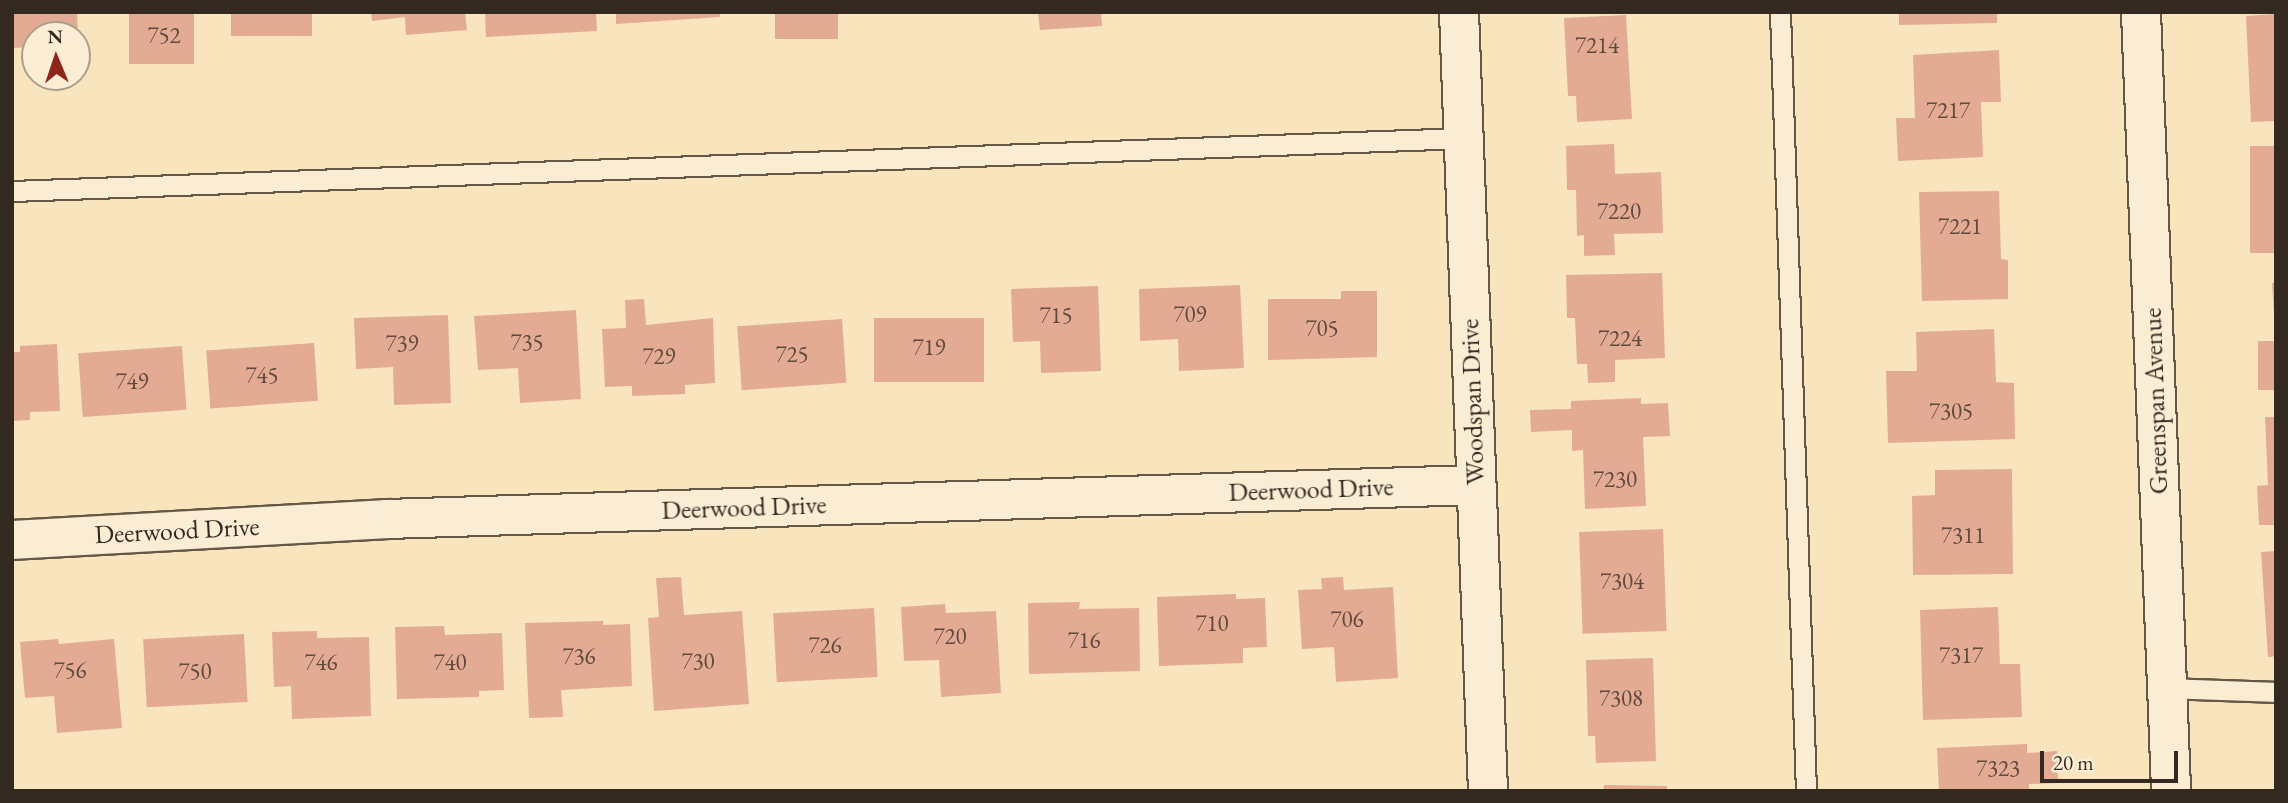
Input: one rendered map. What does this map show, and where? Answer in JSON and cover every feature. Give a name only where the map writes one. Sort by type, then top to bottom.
[{"type":"street","name":"Woodspan Drive","points":[[1460,12],[1488,791]]},
{"type":"street","name":"Greenspan Avenue","points":[[2141,12],[2171,791]]},
{"type":"street","name":"Deerwood Drive","points":[[12,540],[387,519],[1476,485]]},
{"type":"lane","points":[[1780,12],[1807,791]]},
{"type":"lane","points":[[12,191],[1464,138]]},
{"type":"lane","points":[[2168,688],[2276,692]]},
{"type":"building","points":[[12,12],[77,12],[77,21],[21,21],[21,48],[12,48]]},
{"type":"building","points":[[129,12],[194,12],[194,64],[129,64]]},
{"type":"building","points":[[231,12],[312,12],[312,36],[231,36]]},
{"type":"building","points":[[371,12],[465,12],[467,30],[406,35],[405,17],[372,21]]},
{"type":"building","points":[[485,12],[596,12],[597,31],[486,37]]},
{"type":"building","points":[[616,12],[720,12],[720,17],[616,24]]},
{"type":"building","points":[[775,12],[838,12],[838,39],[775,39]]},
{"type":"building","points":[[1038,12],[1101,12],[1102,26],[1040,30]]},
{"type":"building","points":[[1899,12],[1997,12],[1997,23],[1899,25]]},
{"type":"building","points":[[2276,14],[2276,121],[2251,122],[2246,16]]},
{"type":"building","points":[[1626,15],[1632,119],[1577,122],[1576,96],[1568,96],[1564,18]]},
{"type":"building","points":[[1999,50],[2001,102],[1981,102],[1983,157],[1898,161],[1896,118],[1915,118],[1913,55]]},
{"type":"building","points":[[1614,144],[1615,174],[1661,172],[1663,233],[1614,234],[1615,255],[1584,256],[1584,235],[1577,236],[1576,190],[1567,190],[1566,146]]},
{"type":"building","points":[[2250,146],[2276,146],[2276,253],[2250,253]]},
{"type":"building","points":[[1999,191],[2001,259],[2008,260],[2008,299],[1922,301],[1919,192]]},
{"type":"building","points":[[1662,273],[1665,358],[1615,360],[1615,382],[1588,383],[1587,364],[1577,364],[1575,318],[1567,318],[1566,275]]},
{"type":"building","points":[[2272,283],[2276,283],[2276,315],[2274,315]]},
{"type":"building","points":[[1240,285],[1244,368],[1179,371],[1178,339],[1140,341],[1139,289]]},
{"type":"building","points":[[1098,286],[1101,371],[1041,373],[1040,341],[1013,342],[1011,289]]},
{"type":"building","points":[[1341,291],[1377,291],[1377,357],[1268,360],[1268,299],[1341,299]]},
{"type":"building","points":[[644,299],[646,325],[713,318],[715,383],[685,385],[685,394],[632,396],[632,386],[605,387],[602,329],[626,328],[625,300]]},
{"type":"building","points":[[576,310],[581,399],[520,403],[518,368],[478,370],[474,316]]},
{"type":"building","points":[[448,315],[451,403],[394,405],[393,367],[356,369],[354,318]]},
{"type":"building","points":[[874,318],[984,318],[984,382],[874,382]]},
{"type":"building","points":[[842,319],[846,383],[742,390],[737,326]]},
{"type":"building","points":[[1994,329],[1996,382],[2014,383],[2015,439],[1888,443],[1886,371],[1917,371],[1916,332]]},
{"type":"building","points":[[2258,341],[2276,341],[2276,390],[2258,390]]},
{"type":"building","points":[[314,343],[318,401],[210,408],[206,351]]},
{"type":"building","points":[[57,344],[60,411],[30,412],[30,420],[12,421],[12,352],[20,352],[20,346]]},
{"type":"building","points":[[182,346],[186,410],[83,417],[78,353]]},
{"type":"building","points":[[1641,398],[1641,404],[1668,403],[1670,436],[1643,437],[1646,506],[1585,509],[1583,450],[1572,451],[1572,430],[1531,432],[1530,410],[1571,409],[1571,401]]},
{"type":"building","points":[[2265,417],[2276,417],[2276,525],[2259,525],[2257,486],[2268,485]]},
{"type":"building","points":[[2012,469],[2013,574],[1913,575],[1912,496],[1935,495],[1935,470]]},
{"type":"building","points":[[1663,529],[1667,631],[1583,634],[1579,532]]},
{"type":"building","points":[[2276,551],[2276,656],[2268,657],[2261,552]]},
{"type":"building","points":[[681,577],[684,615],[742,611],[749,704],[654,711],[648,618],[659,617],[656,578]]},
{"type":"building","points":[[1343,577],[1344,590],[1393,587],[1398,678],[1336,682],[1334,647],[1302,649],[1298,590],[1322,589],[1321,578]]},
{"type":"building","points":[[1236,594],[1236,599],[1265,598],[1267,647],[1243,648],[1243,663],[1159,666],[1157,597]]},
{"type":"building","points":[[1080,602],[1079,609],[1139,608],[1140,671],[1029,674],[1028,603]]},
{"type":"building","points":[[945,604],[946,613],[996,611],[1001,693],[941,697],[939,660],[904,661],[901,607]]},
{"type":"building","points":[[1998,607],[2000,664],[2020,664],[2022,717],[1923,720],[1920,610]]},
{"type":"building","points":[[874,608],[878,677],[777,682],[773,613]]},
{"type":"building","points":[[603,621],[603,625],[630,624],[632,686],[561,690],[563,717],[529,718],[525,623]]},
{"type":"building","points":[[444,626],[445,635],[502,633],[504,690],[479,691],[479,697],[397,699],[395,627]]},
{"type":"building","points":[[317,631],[317,638],[369,637],[371,716],[292,719],[291,686],[274,687],[272,632]]},
{"type":"building","points":[[244,634],[248,702],[147,707],[143,639]]},
{"type":"building","points":[[58,639],[59,644],[114,639],[122,728],[57,733],[54,696],[25,698],[20,642]]},
{"type":"building","points":[[1653,658],[1656,761],[1596,763],[1595,736],[1588,736],[1586,660]]},
{"type":"building","points":[[2027,744],[2027,753],[2057,751],[2058,783],[2029,784],[2029,791],[1939,791],[1937,748]]},
{"type":"building","points":[[1604,785],[1667,786],[1667,791],[1603,791]]}]
